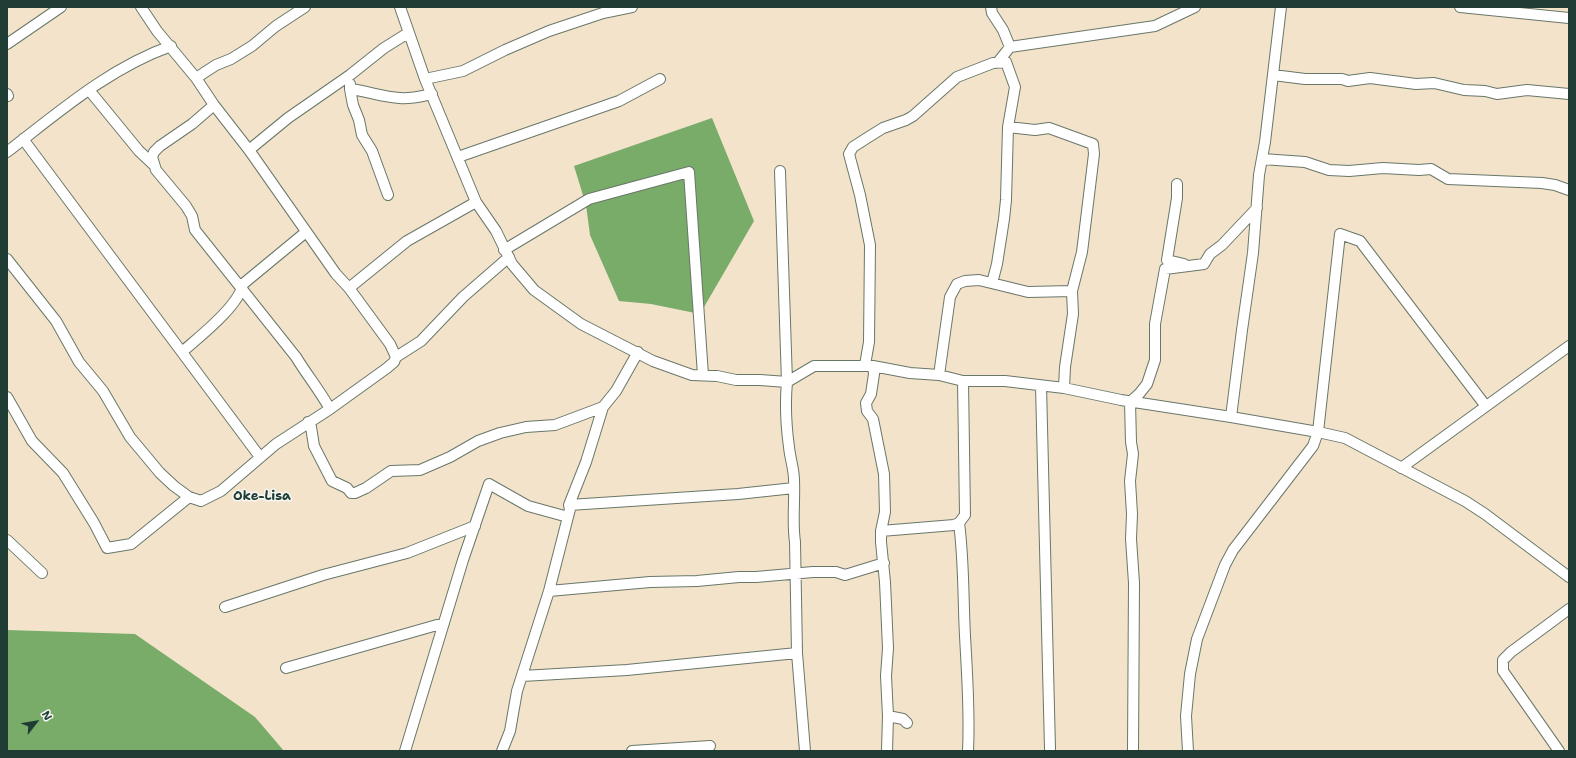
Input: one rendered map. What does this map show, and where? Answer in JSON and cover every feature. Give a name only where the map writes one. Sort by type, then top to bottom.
[{"type":"street","points":[[7,44],[61,7]]},
{"type":"street","points":[[196,78],[216,65],[231,59],[252,46],[276,26],[305,7]]},
{"type":"street","points":[[400,7],[425,79],[476,202],[496,231],[512,264],[534,290],[554,306],[581,324],[653,361],[692,375],[717,376],[736,380],[787,382],[814,366],[869,365],[910,373],[939,374],[963,381],[1005,381],[1064,388],[1130,402],[1231,417],[1345,438],[1465,501],[1485,514],[1569,577]]},
{"type":"street","points":[[425,79],[463,71],[505,50],[549,31],[603,13],[632,7]]},
{"type":"street","points":[[991,7],[992,13],[1003,30],[1010,47]]},
{"type":"street","points":[[998,62],[1010,47],[1155,26],[1195,7]]},
{"type":"street","points":[[1231,417],[1253,253],[1259,175],[1274,75],[1281,7]]},
{"type":"street","points":[[1460,7],[1534,11],[1569,18]]},
{"type":"street","points":[[143,8],[157,30],[196,78],[336,274],[349,288],[390,344],[396,357]]},
{"type":"street","points":[[248,150],[288,118],[384,48],[408,33]]},
{"type":"street","points":[[7,152],[114,72],[171,46]]},
{"type":"street","points":[[887,751],[888,716],[886,676],[888,648],[881,531],[885,512],[884,474],[873,419],[867,411],[866,403],[871,394],[874,374],[869,365],[870,245],[860,195],[849,154],[853,147],[883,128],[913,116],[957,77],[998,62],[1006,62],[1015,87],[1008,127],[1006,200],[999,251],[992,283]]},
{"type":"street","points":[[350,74],[350,89],[353,105],[362,135],[372,151],[388,195]]},
{"type":"street","points":[[1274,75],[1305,79],[1342,79],[1348,82],[1370,78],[1416,84],[1434,83],[1464,90],[1485,91],[1496,94],[1527,90],[1569,94]]},
{"type":"street","points":[[458,158],[619,101],[660,79]]},
{"type":"street","points":[[350,89],[402,98],[432,94]]},
{"type":"street","points":[[89,90],[186,206],[192,216],[195,230],[296,357],[310,380],[320,391],[330,409]]},
{"type":"street","points":[[154,166],[152,157],[157,149],[173,136],[192,124],[214,105]]},
{"type":"street","points":[[1008,127],[1035,130],[1049,128],[1093,144],[1094,154],[1082,252],[1072,291],[1072,314],[1065,367],[1064,388]]},
{"type":"street","points":[[23,139],[260,457]]},
{"type":"street","points":[[1262,159],[1305,162],[1329,170],[1349,171],[1383,168],[1419,170],[1430,169],[1448,179],[1542,183],[1569,190]]},
{"type":"street","points":[[780,171],[787,382],[786,424],[794,479],[795,517],[793,530],[795,542],[797,653],[805,751]]},
{"type":"street","points":[[7,259],[56,321],[79,362],[103,391],[130,437],[160,473],[189,497],[201,501],[221,490],[276,444],[330,409],[387,368],[394,362],[396,357],[420,341],[507,254],[589,199],[689,172],[702,375]]},
{"type":"street","points":[[1177,184],[1177,198],[1167,260],[1180,264],[1204,264]]},
{"type":"street","points":[[349,288],[407,241],[476,202]]},
{"type":"street","points":[[1204,264],[1210,254],[1222,245],[1257,208]]},
{"type":"street","points":[[182,352],[221,318],[242,290],[243,284],[306,232]]},
{"type":"street","points":[[1188,751],[1186,716],[1190,674],[1194,653],[1197,639],[1225,565],[1233,550],[1313,446],[1318,432],[1340,234],[1360,241],[1485,406]]},
{"type":"street","points":[[1133,750],[1134,583],[1131,538],[1132,514],[1130,481],[1133,454],[1131,442],[1130,402],[1147,384],[1155,360],[1155,324],[1165,269],[1204,264]]},
{"type":"street","points":[[939,374],[950,297],[957,284],[965,281],[979,280],[1028,292],[1072,291]]},
{"type":"street","points":[[1401,468],[1569,346]]},
{"type":"street","points":[[502,751],[510,731],[517,691],[549,590],[570,509],[569,505],[586,462],[603,407],[616,391],[638,352]]},
{"type":"street","points":[[963,381],[965,515],[959,523],[962,553],[968,694],[968,751]]},
{"type":"street","points":[[1041,386],[1050,749]]},
{"type":"street","points":[[7,397],[32,441],[63,473],[94,523],[107,548],[131,544],[189,497]]},
{"type":"street","points":[[308,422],[311,427],[314,446],[332,481],[347,488],[352,493],[355,493],[366,488],[391,471],[420,470],[450,457],[478,441],[526,427],[555,425],[603,407]]},
{"type":"street","points":[[406,751],[444,623],[489,484],[528,506],[568,517]]},
{"type":"street","points":[[569,505],[738,494],[794,488]]},
{"type":"street","points":[[881,531],[942,526],[959,523]]},
{"type":"street","points":[[225,608],[323,574],[407,553],[475,526]]},
{"type":"street","points":[[7,540],[42,573]]},
{"type":"street","points":[[549,590],[739,577],[836,572],[845,574],[884,563]]},
{"type":"street","points":[[1559,751],[1503,671],[1503,660],[1511,652],[1569,609]]},
{"type":"street","points":[[286,668],[444,623]]},
{"type":"street","points":[[522,676],[627,670],[797,653]]},
{"type":"street","points":[[888,716],[903,719],[907,723]]},
{"type":"street","points":[[632,751],[710,746]]},
{"type":"green space","points":[[712,118],[754,221],[700,314],[651,304],[619,301],[590,235],[586,205],[574,166]]},
{"type":"green space","points":[[7,630],[135,634],[255,717],[284,751],[7,751]]},
{"type":"district","name":"Oke-Lisa","points":[[262,497]]}]
